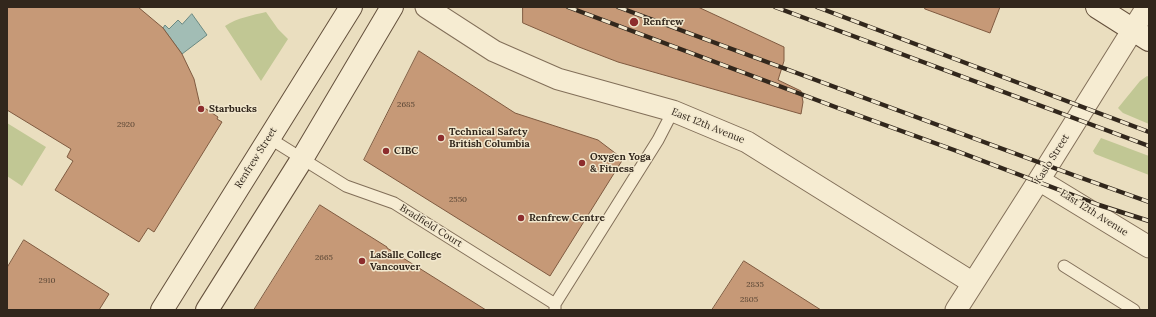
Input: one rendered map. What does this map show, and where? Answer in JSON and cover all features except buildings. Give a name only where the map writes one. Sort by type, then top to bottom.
[{"type":"street","name":"Renfrew Street","points":[[162,310],[351,7]]},
{"type":"street","points":[[207,310],[302,159],[392,7]]},
{"type":"street","name":"East 12th Avenue","points":[[426,7],[494,50],[558,79],[673,111],[747,142],[973,283]]},
{"type":"street","points":[[1097,7],[1141,34]]},
{"type":"street","name":"Kaslo Street","points":[[956,310],[1039,180],[1141,34],[1147,7]]},
{"type":"street","name":"East 12th Avenue","points":[[1039,180],[1149,247]]},
{"type":"lane","points":[[555,307],[658,140],[673,111]]},
{"type":"lane","name":"Bradfield Court","points":[[269,138],[346,186],[394,203],[555,307]]},
{"type":"lane","points":[[1064,266],[1134,310]]},
{"type":"green space","points":[[266,12],[278,29],[288,39],[261,81],[225,26],[240,19]]},
{"type":"green space","points":[[1147,76],[1149,77],[1149,124],[1123,113],[1118,108],[1140,81]]},
{"type":"green space","points":[[7,123],[46,147],[22,186],[7,176]]},
{"type":"green space","points":[[1101,138],[1149,156],[1149,175],[1095,154],[1093,151]]},
{"type":"water","points":[[192,14],[207,35],[182,54],[163,28],[165,25],[169,29],[178,20],[182,24]]},
{"type":"railway","points":[[568,7],[1099,205],[1149,221]]},
{"type":"railway","points":[[618,7],[1149,202]]},
{"type":"railway","points":[[775,7],[1149,146]]},
{"type":"railway","points":[[817,7],[1149,132]]},
{"type":"place","name":"Renfrew","points":[[634,22]]},
{"type":"place","name":"Starbucks","points":[[201,109]]},
{"type":"place","name":"Technical Safety British Columbia","points":[[441,138]]},
{"type":"place","name":"CIBC","points":[[386,151]]},
{"type":"place","name":"Oxygen Yoga & Fitness","points":[[582,163]]},
{"type":"place","name":"Renfrew Centre","points":[[521,218]]},
{"type":"place","name":"LaSalle College Vancouver","points":[[362,261]]}]
